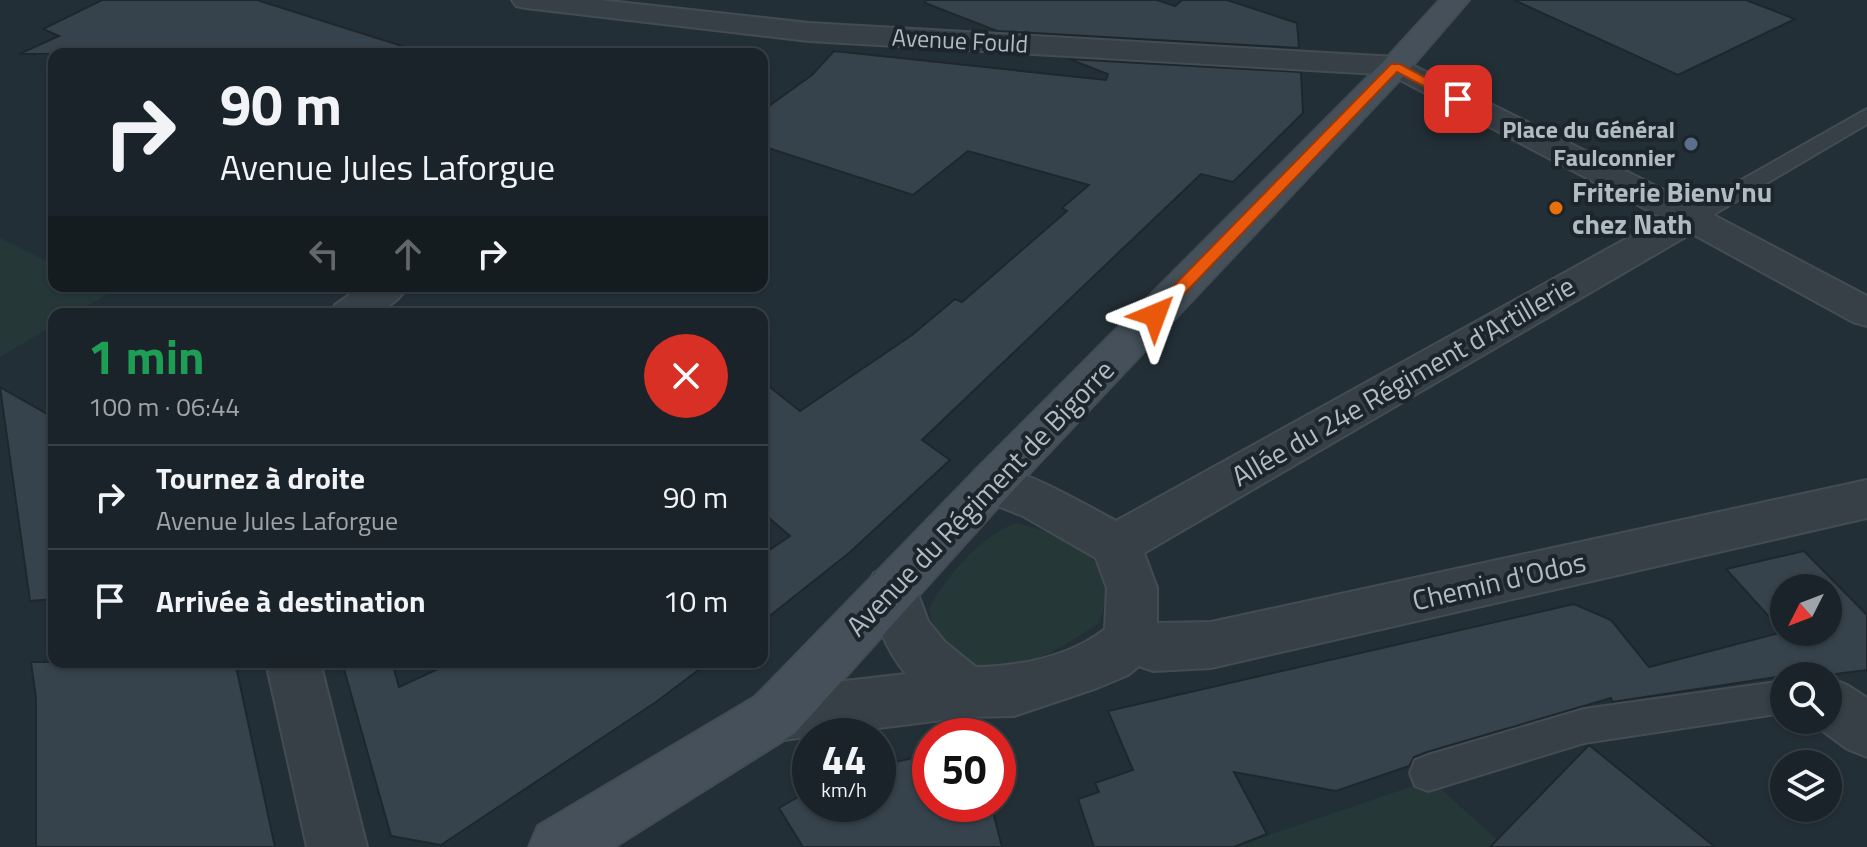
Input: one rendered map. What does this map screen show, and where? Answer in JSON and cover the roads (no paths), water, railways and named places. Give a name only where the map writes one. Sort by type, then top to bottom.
[{"type":"main road","name":"Avenue du Régiment de Bigorre","points":[[559,847],[775,715],[892,588],[1396,66],[1455,0]]},
{"type":"street","name":"Avenue Fould","points":[[526,0],[754,27],[1396,66]]},
{"type":"street","points":[[724,48],[791,7]]},
{"type":"street","points":[[1396,66],[1867,313]]},
{"type":"street","name":"Allée du 24e Régiment d'Artillerie","points":[[1116,545],[1691,218]]},
{"type":"street","points":[[358,308],[380,292]]},
{"type":"street","points":[[775,715],[966,692],[1014,691],[1109,658],[1131,640],[1132,588],[1116,545],[1040,503],[991,484]]},
{"type":"street","name":"Chemin d'Odos","points":[[1131,640],[1153,647],[1211,645],[1867,499]]},
{"type":"street","points":[[892,588],[901,623],[921,656],[966,692]]},
{"type":"street","points":[[294,668],[337,847]]},
{"type":"street","points":[[1842,713],[1867,730]]},
{"type":"lane","points":[[1691,218],[1867,115]]},
{"type":"lane","points":[[1428,773],[1584,726],[1770,699]]},
{"type":"place","name":"Place du Général Faulconnier","points":[[1691,144]]},
{"type":"place","name":"Friterie Bienv'nu chez Nath","points":[[1556,208]]}]
